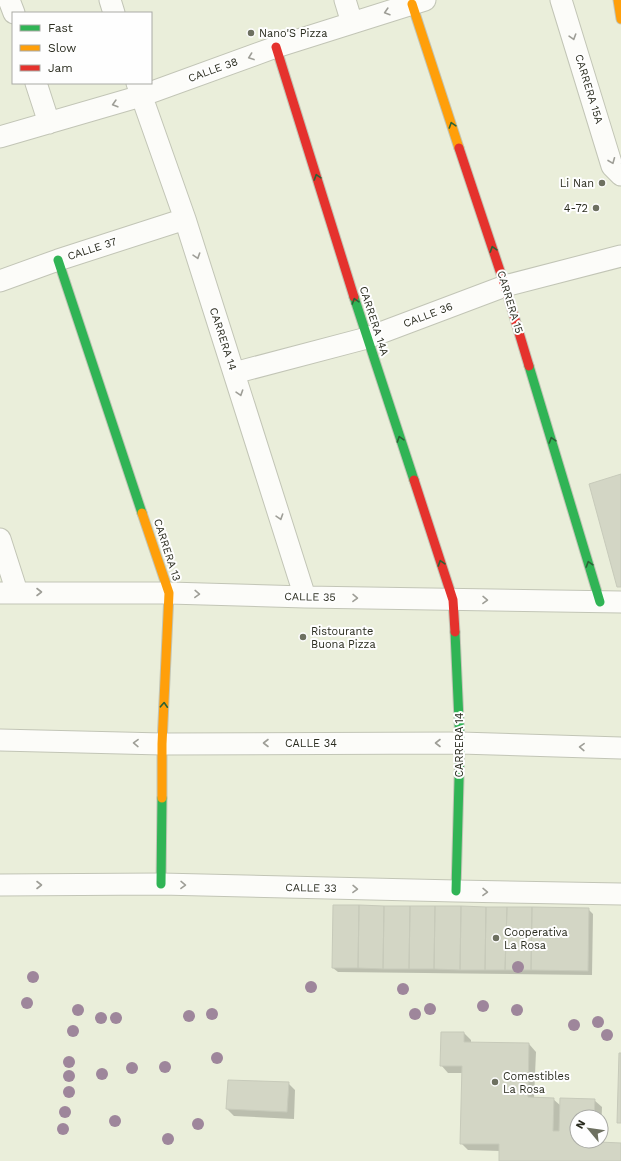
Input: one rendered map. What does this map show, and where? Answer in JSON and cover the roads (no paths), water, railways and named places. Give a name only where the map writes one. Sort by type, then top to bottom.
[{"type":"street","points":[[9,0],[14,12]]},
{"type":"street","points":[[110,0],[114,12]]},
{"type":"street","points":[[345,0],[352,23]]},
{"type":"street","name":"CARRERA 15A","points":[[561,0],[612,166],[621,174]]},
{"type":"street","points":[[618,0],[621,19]]},
{"type":"street","name":"CALLE 38","points":[[0,137],[50,123],[139,90],[418,2]]},
{"type":"street","name":"CARRERA 15","points":[[418,2],[600,602]]},
{"type":"street","name":"CARRERA 14A","points":[[276,47],[367,338],[453,600]]},
{"type":"street","points":[[36,84],[50,123]]},
{"type":"street","name":"CARRERA 14","points":[[139,90],[185,219],[305,597]]},
{"type":"street","name":"CALLE 37","points":[[0,281],[58,260],[185,219]]},
{"type":"street","name":"CALLE 36","points":[[234,373],[367,338],[505,286],[621,256]]},
{"type":"street","name":"CARRERA 13","points":[[58,260],[169,593],[162,744],[161,884]]},
{"type":"street","points":[[0,539],[9,592]]},
{"type":"street","name":"CALLE 35","points":[[9,592],[169,593],[453,600],[621,602]]},
{"type":"street","name":"CARRERA 14","points":[[453,600],[460,743],[456,891]]},
{"type":"street","name":"CALLE 34","points":[[0,740],[162,744],[460,743],[621,748]]},
{"type":"street","name":"CALLE 33","points":[[0,885],[161,884],[621,894]]},
{"type":"place","name":"Nano'S Pizza","points":[[251,33]]},
{"type":"place","name":"Li Nan","points":[[602,183]]},
{"type":"place","name":"4-72","points":[[596,208]]},
{"type":"place","name":"Ristourante Buona Pizza","points":[[303,637]]},
{"type":"place","name":"Cooperativa La Rosa","points":[[496,938]]},
{"type":"place","name":"Comestibles La Rosa","points":[[495,1082]]}]
